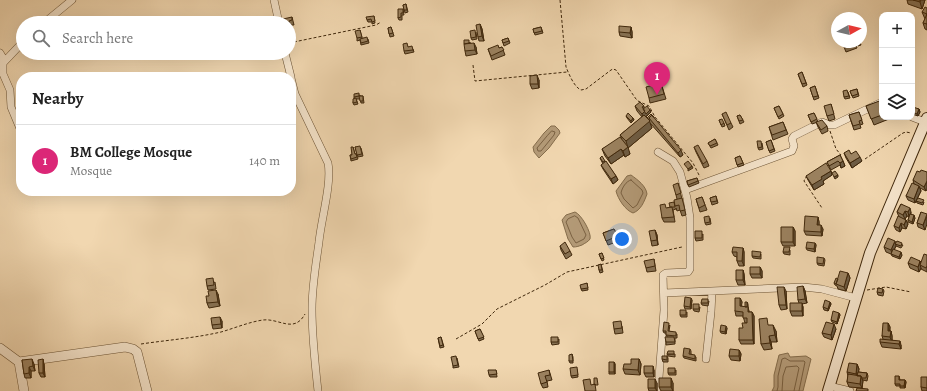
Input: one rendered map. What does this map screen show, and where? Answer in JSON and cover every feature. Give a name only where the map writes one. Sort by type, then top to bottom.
[{"type":"main road","points":[[828,388],[878,231],[926,120]]},
{"type":"street","points":[[53,16],[72,0]]},
{"type":"street","points":[[274,0],[277,16]]},
{"type":"street","points":[[3,63],[16,49]]},
{"type":"street","points":[[0,52],[3,58],[3,74],[10,90],[11,107],[16,119]]},
{"type":"street","points":[[287,60],[290,72]]},
{"type":"street","points":[[296,96],[328,163],[329,169],[319,233],[312,308],[318,391]]},
{"type":"street","points":[[685,190],[792,150],[794,146],[792,139],[794,136],[822,122],[834,125],[879,103]]},
{"type":"street","points":[[915,118],[926,120]]},
{"type":"street","points":[[658,152],[673,161],[680,172],[690,218],[690,269],[688,272],[666,273],[663,275],[664,310],[658,391]]},
{"type":"street","points":[[664,293],[812,288],[831,291],[856,298]]},
{"type":"street","points":[[706,359],[712,312],[712,292]]},
{"type":"street","points":[[19,362],[125,347],[133,349],[138,356],[147,391]]},
{"type":"street","points":[[0,348],[19,362],[24,391]]},
{"type":"street","points":[[828,388],[850,391]]},
{"type":"path","points":[[560,0],[568,72],[576,87],[581,90],[586,89],[611,70],[616,70],[636,99],[649,106],[655,117],[693,163],[704,183]]},
{"type":"path","points":[[296,42],[376,25],[381,22]]},
{"type":"path","points":[[473,65],[475,81],[568,72]]},
{"type":"path","points":[[830,125],[830,132],[836,149],[841,155],[835,159]]},
{"type":"path","points":[[865,159],[903,133],[909,132],[920,135]]},
{"type":"path","points":[[811,174],[805,178],[804,181],[822,208]]},
{"type":"path","points":[[456,339],[482,324],[497,309],[545,285],[567,272],[674,248],[690,247]]},
{"type":"path","points":[[859,287],[868,290],[886,287],[911,292]]},
{"type":"path","points":[[133,349],[139,345],[206,335],[263,320],[289,325],[294,324],[299,322],[308,309],[312,308]]},
{"type":"water","points":[[551,126],[555,126],[560,133],[549,148],[539,158],[534,152],[533,147]]},
{"type":"water","points":[[631,175],[639,181],[647,194],[640,208],[633,213],[622,204],[616,191],[627,176]]},
{"type":"water","points":[[575,212],[588,228],[590,239],[580,246],[573,247],[568,239],[562,220],[566,215]]},
{"type":"water","points":[[788,353],[790,357],[806,356],[811,359],[803,391],[772,391],[779,355]]},
{"type":"building","points":[[406,4],[407,10],[404,10],[403,5]]},
{"type":"building","points":[[925,7],[927,8],[927,14],[922,12]]},
{"type":"building","points":[[398,9],[403,9],[403,13],[401,13],[401,17],[398,18]]},
{"type":"building","points":[[927,14],[927,24],[923,23]]},
{"type":"building","points":[[374,16],[375,21],[372,22],[371,19],[367,20],[366,17]]},
{"type":"building","points":[[480,24],[482,36],[478,37],[476,25]]},
{"type":"building","points":[[619,26],[631,27],[630,33],[619,32]]},
{"type":"building","points":[[391,27],[393,33],[389,34],[388,28]]},
{"type":"building","points":[[541,27],[542,31],[534,33],[533,29]]},
{"type":"building","points":[[360,30],[362,37],[357,38],[355,31]]},
{"type":"building","points":[[475,30],[476,37],[471,38],[470,31]]},
{"type":"building","points":[[367,37],[368,41],[361,43],[360,39]]},
{"type":"building","points":[[508,38],[509,41],[503,43],[502,40]]},
{"type":"building","points":[[464,40],[469,40],[469,43],[464,44]]},
{"type":"building","points":[[407,43],[408,47],[412,46],[413,50],[404,51],[403,44]]},
{"type":"building","points":[[474,43],[475,50],[465,51],[464,44]]},
{"type":"building","points":[[498,45],[499,48],[502,47],[504,50],[491,56],[488,49]]},
{"type":"building","points":[[802,72],[806,83],[802,84],[798,74]]},
{"type":"building","points":[[537,75],[538,84],[530,84],[530,76]]},
{"type":"building","points":[[661,83],[664,94],[649,98],[646,87]]},
{"type":"building","points":[[815,86],[818,96],[813,97],[810,88]]},
{"type":"building","points":[[857,89],[858,94],[852,96],[850,91]]},
{"type":"building","points":[[847,90],[849,96],[844,97],[843,91]]},
{"type":"building","points":[[359,93],[359,96],[354,97],[354,94]]},
{"type":"building","points":[[359,96],[363,96],[363,101],[360,101]]},
{"type":"building","points":[[356,98],[357,102],[353,103],[353,99]]},
{"type":"building","points":[[879,101],[879,116],[871,119],[866,106]]},
{"type":"building","points":[[640,102],[644,106],[642,107],[645,111],[642,114],[635,106]]},
{"type":"building","points":[[831,104],[834,114],[827,116],[824,106]]},
{"type":"building","points":[[647,106],[650,110],[646,114],[643,109]]},
{"type":"building","points":[[779,106],[783,114],[778,117],[774,108]]},
{"type":"building","points":[[915,108],[919,109],[917,114],[915,113]]},
{"type":"building","points":[[726,112],[731,123],[727,125],[722,114]]},
{"type":"building","points":[[859,112],[862,120],[859,121],[860,124],[853,126],[849,115]]},
{"type":"building","points":[[628,113],[633,118],[631,121],[626,116]]},
{"type":"building","points":[[814,113],[817,119],[811,122],[808,115]]},
{"type":"building","points":[[644,115],[650,121],[626,141],[620,135]]},
{"type":"building","points":[[652,115],[681,150],[678,153],[649,118]]},
{"type":"building","points":[[740,115],[743,120],[739,121],[737,116]]},
{"type":"building","points":[[722,119],[724,123],[721,125],[719,120]]},
{"type":"building","points":[[822,120],[827,126],[821,130],[816,122]]},
{"type":"building","points":[[783,122],[786,130],[772,135],[769,127]]},
{"type":"building","points":[[620,137],[628,147],[623,151],[621,149],[608,158],[602,149]]},
{"type":"building","points":[[715,139],[717,143],[710,146],[708,143]]},
{"type":"building","points":[[771,140],[774,149],[769,151],[766,142]]},
{"type":"building","points":[[757,141],[761,141],[762,147],[758,148]]},
{"type":"building","points":[[698,145],[707,161],[703,164],[694,147]]},
{"type":"building","points":[[360,146],[362,154],[357,155],[355,147]]},
{"type":"building","points":[[351,147],[353,147],[357,157],[351,159],[350,155],[352,155]]},
{"type":"building","points":[[849,150],[851,154],[856,151],[860,157],[850,163],[844,153]]},
{"type":"building","points":[[840,155],[843,161],[840,163],[838,161],[829,166],[827,162]]},
{"type":"building","points":[[602,156],[605,161],[603,162],[600,158]]},
{"type":"building","points":[[740,156],[743,163],[737,165],[735,158]]},
{"type":"building","points":[[606,161],[616,176],[611,179],[601,165]]},
{"type":"building","points":[[688,161],[692,166],[688,169],[684,164]]},
{"type":"building","points":[[826,163],[831,171],[812,185],[806,176]]},
{"type":"building","points":[[921,170],[927,172],[927,181],[924,187],[913,180],[917,171],[920,172]]},
{"type":"building","points":[[835,171],[838,175],[834,177],[832,173]]},
{"type":"building","points":[[697,178],[698,181],[688,185],[687,181]]},
{"type":"building","points":[[678,183],[681,193],[676,195],[673,185]]},
{"type":"building","points":[[912,183],[919,186],[914,199],[906,196]]},
{"type":"building","points":[[716,196],[717,201],[711,202],[710,198]]},
{"type":"building","points":[[702,197],[705,205],[699,208],[696,199]]},
{"type":"building","points":[[682,198],[685,210],[680,211],[679,205],[675,206],[674,200]]},
{"type":"building","points":[[918,198],[924,200],[922,203],[916,201]]},
{"type":"building","points":[[674,202],[675,207],[670,207],[669,203]]},
{"type":"building","points":[[665,204],[666,208],[672,207],[674,217],[662,218],[660,205]]},
{"type":"building","points":[[901,204],[910,208],[908,212],[905,211],[903,215],[897,212]]},
{"type":"building","points":[[921,212],[927,214],[923,225],[917,223]]},
{"type":"building","points":[[910,214],[914,215],[912,222],[908,220]]},
{"type":"building","points":[[709,216],[710,222],[705,223],[704,217]]},
{"type":"building","points":[[805,216],[818,217],[817,225],[821,225],[821,232],[804,231]]},
{"type":"building","points":[[898,216],[906,220],[904,225],[901,223],[899,228],[894,226]]},
{"type":"building","points":[[781,227],[793,227],[793,242],[781,242]]},
{"type":"building","points":[[614,229],[618,236],[606,241],[603,233]]},
{"type":"building","points":[[655,230],[657,240],[651,241],[649,231]]},
{"type":"building","points":[[695,231],[702,231],[702,238],[695,238]]},
{"type":"building","points":[[888,238],[895,241],[891,250],[884,247]]},
{"type":"building","points":[[897,241],[902,243],[901,246],[895,244]]},
{"type":"building","points":[[565,242],[570,251],[565,254],[560,246]]},
{"type":"building","points":[[807,242],[815,243],[814,249],[806,248]]},
{"type":"building","points":[[733,247],[743,248],[742,261],[737,261],[737,252],[732,252]]},
{"type":"building","points":[[784,247],[790,247],[789,252],[783,252]]},
{"type":"building","points":[[893,249],[901,252],[899,257],[891,254]]},
{"type":"building","points":[[752,251],[761,252],[760,257],[752,256]]},
{"type":"building","points":[[602,253],[604,258],[601,259],[599,254]]},
{"type":"building","points":[[924,254],[927,255],[926,268],[920,265]]},
{"type":"building","points":[[817,257],[824,258],[823,264],[817,263]]},
{"type":"building","points":[[911,257],[920,261],[918,267],[908,263]]},
{"type":"building","points":[[654,259],[655,266],[646,268],[644,261]]},
{"type":"building","points":[[601,264],[602,270],[599,270],[598,265]]},
{"type":"building","points":[[750,267],[760,267],[760,274],[750,274]]},
{"type":"building","points":[[736,270],[743,270],[743,280],[736,280]]},
{"type":"building","points":[[840,271],[848,273],[844,287],[836,284]]},
{"type":"building","points":[[213,278],[214,285],[207,286],[206,279]]},
{"type":"building","points":[[836,278],[838,279],[836,284],[834,283]]},
{"type":"building","points":[[587,283],[588,288],[581,289],[580,285]]},
{"type":"building","points":[[803,286],[805,299],[798,300],[797,287]]},
{"type":"building","points":[[777,287],[784,287],[786,305],[779,305]]},
{"type":"building","points":[[878,288],[883,289],[882,293],[877,292]]},
{"type":"building","points":[[216,290],[218,302],[207,303],[206,296],[209,296],[208,291]]},
{"type":"building","points":[[685,297],[691,298],[690,307],[684,306]]},
{"type":"building","points":[[735,298],[740,298],[740,306],[748,307],[748,312],[752,312],[753,340],[739,340],[739,328],[743,328],[742,323],[747,323],[747,318],[743,318],[743,312],[735,311]]},
{"type":"building","points":[[702,299],[708,299],[708,303],[701,303]]},
{"type":"building","points":[[825,300],[830,302],[828,309],[823,307]]},
{"type":"building","points":[[790,303],[802,303],[802,311],[790,311]]},
{"type":"building","points":[[693,304],[699,304],[699,309],[693,309]]},
{"type":"building","points":[[680,310],[686,310],[686,315],[680,315]]},
{"type":"building","points":[[833,311],[839,313],[837,322],[831,320]]},
{"type":"building","points":[[220,317],[221,324],[212,325],[211,318]]},
{"type":"building","points":[[767,318],[768,325],[773,325],[775,335],[769,336],[770,343],[761,344],[759,319]]},
{"type":"building","points":[[621,321],[622,328],[614,329],[613,322]]},
{"type":"building","points":[[664,322],[669,323],[668,331],[676,332],[676,336],[666,335],[666,331],[663,331]]},
{"type":"building","points":[[826,322],[834,324],[831,335],[822,333]]},
{"type":"building","points":[[883,323],[888,323],[888,331],[891,331],[890,337],[882,336]]},
{"type":"building","points":[[721,325],[726,326],[725,332],[720,331]]},
{"type":"building","points":[[480,329],[484,337],[478,339],[475,331]]},
{"type":"building","points":[[441,337],[443,345],[440,346],[438,338]]},
{"type":"building","points":[[551,337],[558,337],[558,342],[551,342]]},
{"type":"building","points":[[665,337],[674,337],[675,342],[666,342]]},
{"type":"building","points":[[880,339],[900,341],[899,344],[880,342]]},
{"type":"building","points":[[684,348],[690,349],[689,354],[695,355],[695,359],[683,356]]},
{"type":"building","points":[[730,349],[739,350],[739,356],[729,356]]},
{"type":"building","points":[[668,351],[674,351],[674,354],[667,354]]},
{"type":"building","points":[[572,354],[573,361],[569,361],[569,355]]},
{"type":"building","points":[[456,356],[458,365],[453,366],[451,357]]},
{"type":"building","points":[[662,356],[667,356],[667,360],[662,359]]},
{"type":"building","points":[[32,359],[33,366],[29,367],[29,373],[24,374],[22,360]]},
{"type":"building","points":[[43,359],[43,373],[39,373],[38,360]]},
{"type":"building","points":[[631,359],[639,359],[638,370],[623,369],[624,364],[631,364]]},
{"type":"building","points":[[609,362],[614,362],[614,372],[609,372]]},
{"type":"building","points":[[849,363],[857,364],[856,374],[847,372]]},
{"type":"building","points":[[644,366],[653,366],[653,373],[644,373]]},
{"type":"building","points":[[577,367],[578,375],[571,376],[570,368]]},
{"type":"building","points":[[668,368],[675,368],[675,373],[668,373]]},
{"type":"building","points":[[488,370],[496,370],[497,374],[489,375]]},
{"type":"building","points":[[549,370],[550,375],[545,376],[547,382],[541,384],[538,373]]},
{"type":"building","points":[[858,372],[867,373],[866,378],[857,376]]},
{"type":"building","points":[[848,374],[861,376],[860,384],[847,382]]},
{"type":"building","points":[[895,376],[899,376],[899,380],[905,380],[904,386],[895,384]]},
{"type":"building","points":[[921,377],[927,377],[927,388],[921,387]]},
{"type":"building","points":[[594,378],[597,378],[598,385],[594,385]]},
{"type":"building","points":[[659,378],[671,378],[671,387],[659,387]]},
{"type":"building","points":[[590,379],[591,385],[595,384],[596,391],[585,391],[583,380]]},
{"type":"building","points":[[648,379],[655,379],[655,388],[648,388]]},
{"type":"building","points":[[857,388],[868,389],[868,391],[856,391]]},
{"type":"place","name":"BM College Mosque","points":[[657,95]]}]
